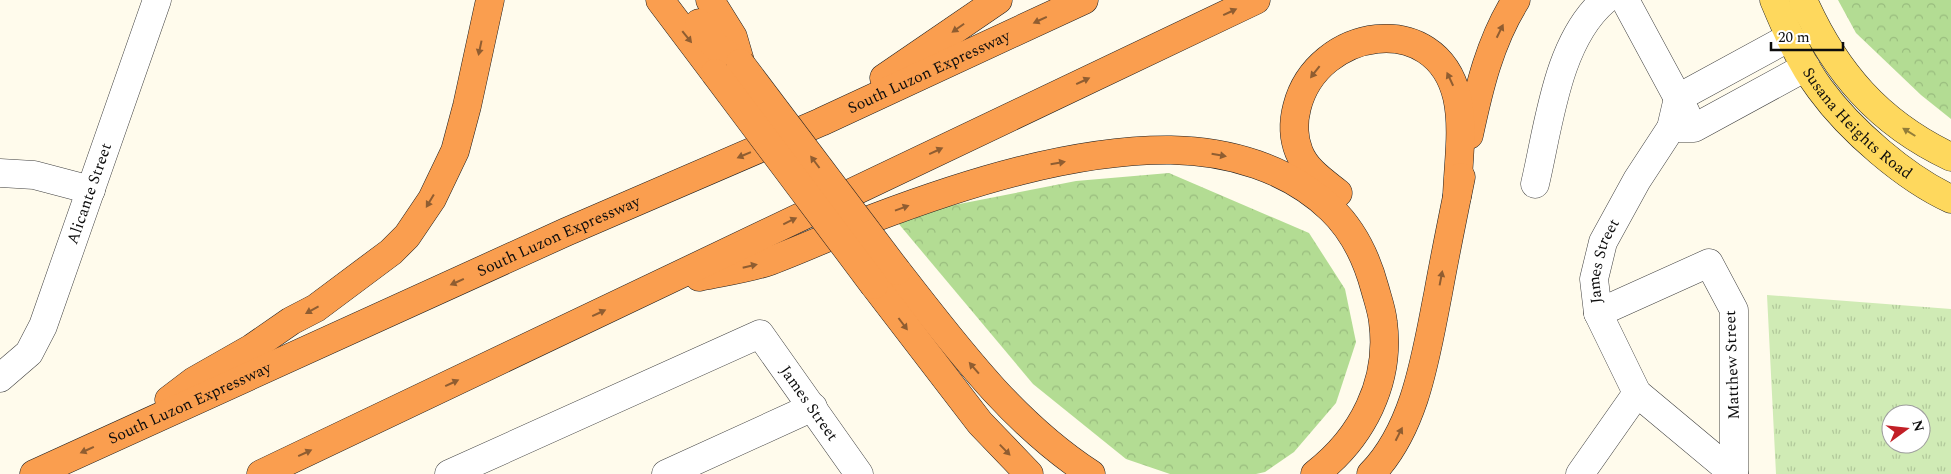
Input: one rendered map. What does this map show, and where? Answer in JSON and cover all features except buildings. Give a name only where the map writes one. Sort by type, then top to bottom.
[{"type":"highway","points":[[132,430],[194,381],[252,348],[291,321],[316,308],[391,252],[407,236],[432,199],[455,151],[467,106],[490,0]]},
{"type":"highway","points":[[660,0],[980,423],[1030,474]]},
{"type":"highway","points":[[682,0],[716,47],[740,63],[961,353],[1006,404],[1049,444],[1091,474]]},
{"type":"highway","points":[[710,0],[733,37],[740,63]]},
{"type":"highway","points":[[821,122],[998,0]]},
{"type":"highway","name":"South Luzon Expressway","points":[[34,474],[566,232],[821,122],[1084,0]]},
{"type":"highway","points":[[261,474],[830,201],[1256,0]]},
{"type":"highway","points":[[1371,474],[1394,444],[1415,392],[1426,351],[1479,88],[1497,35],[1516,0]]},
{"type":"highway","points":[[1383,320],[1387,279],[1378,243],[1349,202],[1310,170],[1299,152],[1295,139],[1294,126],[1300,98],[1314,72],[1333,54],[1372,39],[1399,39],[1412,42],[1434,56],[1444,67],[1457,96],[1460,114],[1457,196]]},
{"type":"highway","points":[[651,288],[768,262],[915,203],[1004,176],[1053,164],[1138,152],[1190,151],[1243,160],[1270,170],[1294,182],[1330,208],[1349,230],[1370,268],[1383,320],[1385,347],[1383,367],[1368,411],[1344,447],[1315,474]]},
{"type":"main road","name":"Susana Heights Road","points":[[1774,0],[1790,37],[1820,90],[1874,146],[1926,187],[1951,199]]},
{"type":"main road","name":"Susana Heights Road","points":[[1803,0],[1835,62],[1859,91],[1893,122],[1951,157]]},
{"type":"street","name":"Alicante Street","points":[[1,377],[29,353],[43,326],[157,0]]},
{"type":"street","points":[[1535,184],[1558,83],[1570,49],[1585,20],[1605,0]]},
{"type":"street","points":[[1626,0],[1678,98],[1682,128]]},
{"type":"street","points":[[1678,98],[1790,37]]},
{"type":"street","name":"James Street","points":[[1637,393],[1598,313],[1594,279],[1603,242],[1637,180],[1682,128],[1806,67]]},
{"type":"street","points":[[0,173],[34,175],[91,190]]},
{"type":"street","name":"Matthew Street","points":[[1598,313],[1709,263],[1734,310],[1734,474]]},
{"type":"street","name":"James Street","points":[[449,474],[760,334],[859,474]]},
{"type":"street","points":[[1586,471],[1637,393],[1734,474]]},
{"type":"street","points":[[666,474],[813,407]]},
{"type":"green space","points":[[1838,0],[1951,0],[1951,119],[1921,95],[1856,33]]},
{"type":"green space","points":[[1169,173],[1309,233],[1345,289],[1356,342],[1336,403],[1294,452],[1265,472],[1256,474],[1170,474],[1126,459],[1033,384],[893,217],[1076,181]]},
{"type":"green space","points":[[1767,295],[1951,309],[1951,474],[1776,474]]}]
